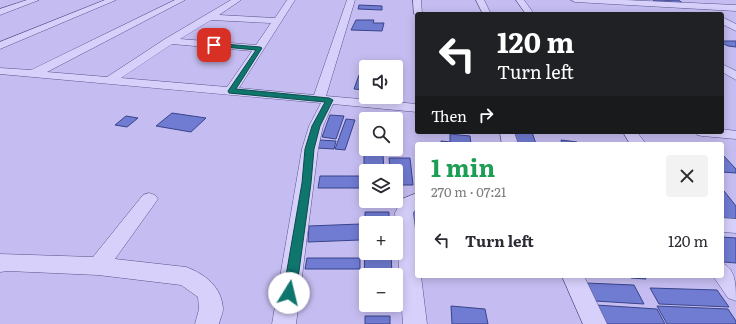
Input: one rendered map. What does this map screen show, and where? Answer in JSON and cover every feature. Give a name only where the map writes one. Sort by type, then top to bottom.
[{"type":"street","points":[[0,12],[35,0]]},
{"type":"street","points":[[0,46],[112,0]]},
{"type":"street","points":[[33,74],[181,0]]},
{"type":"street","points":[[109,81],[169,41],[237,0]]},
{"type":"street","points":[[231,91],[291,0]]},
{"type":"street","points":[[284,324],[310,149],[351,0]]},
{"type":"street","points":[[417,0],[418,12]]},
{"type":"street","points":[[480,0],[486,12]]},
{"type":"street","points":[[520,0],[529,12]]},
{"type":"street","points":[[575,0],[626,1],[736,8]]},
{"type":"street","points":[[680,0],[706,12]]},
{"type":"street","points":[[626,1],[642,12]]},
{"type":"street","points":[[209,17],[277,21]]},
{"type":"street","points":[[724,21],[736,28]]},
{"type":"street","points":[[169,41],[260,48]]},
{"type":"street","points":[[724,68],[736,76]]},
{"type":"street","points":[[0,71],[415,108]]},
{"type":"street","points":[[724,134],[736,135]]},
{"type":"street","points":[[98,266],[149,199]]},
{"type":"street","points":[[415,200],[408,204],[404,213],[415,324]]},
{"type":"street","points":[[724,225],[736,226]]},
{"type":"street","points":[[0,263],[8,262],[98,266],[186,276],[208,292],[211,309],[207,324]]},
{"type":"street","points":[[724,275],[736,291]]},
{"type":"street","points":[[574,278],[595,324]]},
{"type":"building","points":[[653,0],[678,0],[683,3],[672,3],[670,1],[655,2]]},
{"type":"building","points":[[359,5],[382,6],[382,10],[358,9]]},
{"type":"building","points":[[356,20],[374,20],[373,23],[384,23],[382,31],[351,30]]},
{"type":"building","points":[[724,41],[736,41],[736,47],[724,44]]},
{"type":"building","points":[[359,75],[359,89],[354,89]]},
{"type":"building","points":[[172,113],[206,118],[191,132],[156,126]]},
{"type":"building","points":[[330,115],[344,116],[336,139],[322,137]]},
{"type":"building","points":[[126,116],[138,118],[127,127],[115,125]]},
{"type":"building","points":[[346,119],[355,120],[345,150],[335,149]]},
{"type":"building","points":[[450,134],[470,136],[471,142],[450,142]]},
{"type":"building","points":[[514,134],[533,134],[535,142],[516,142]]},
{"type":"building","points":[[320,140],[336,141],[334,149],[317,148]]},
{"type":"building","points":[[561,140],[577,142],[562,142]]},
{"type":"building","points":[[364,156],[383,156],[384,164],[364,164]]},
{"type":"building","points":[[724,156],[736,169],[736,173],[724,172]]},
{"type":"building","points":[[389,158],[410,158],[413,185],[403,185],[403,164],[389,164]]},
{"type":"building","points":[[320,176],[359,176],[359,188],[318,188]]},
{"type":"building","points":[[724,191],[736,206],[736,219],[724,218]]},
{"type":"building","points":[[410,210],[415,211],[415,233],[411,233]]},
{"type":"building","points":[[365,212],[389,212],[389,216],[365,216]]},
{"type":"building","points":[[359,224],[359,240],[308,242],[309,226]]},
{"type":"building","points":[[724,237],[736,238],[736,263],[724,262]]},
{"type":"building","points":[[307,258],[359,258],[360,260],[359,269],[305,269]]},
{"type":"building","points":[[365,260],[391,260],[392,268],[364,268]]},
{"type":"building","points":[[586,283],[634,285],[644,304],[595,301]]},
{"type":"building","points":[[650,288],[717,290],[729,307],[659,304]]},
{"type":"building","points":[[596,305],[657,309],[665,324],[604,324]]},
{"type":"building","points":[[451,306],[485,309],[488,324],[452,324]]},
{"type":"building","points":[[657,306],[728,309],[736,321],[736,324],[667,324]]},
{"type":"building","points":[[365,316],[390,316],[390,324],[365,324]]},
{"type":"route","points":[[214,45],[260,48],[231,91],[329,100],[316,126],[310,149],[289,293]]}]
